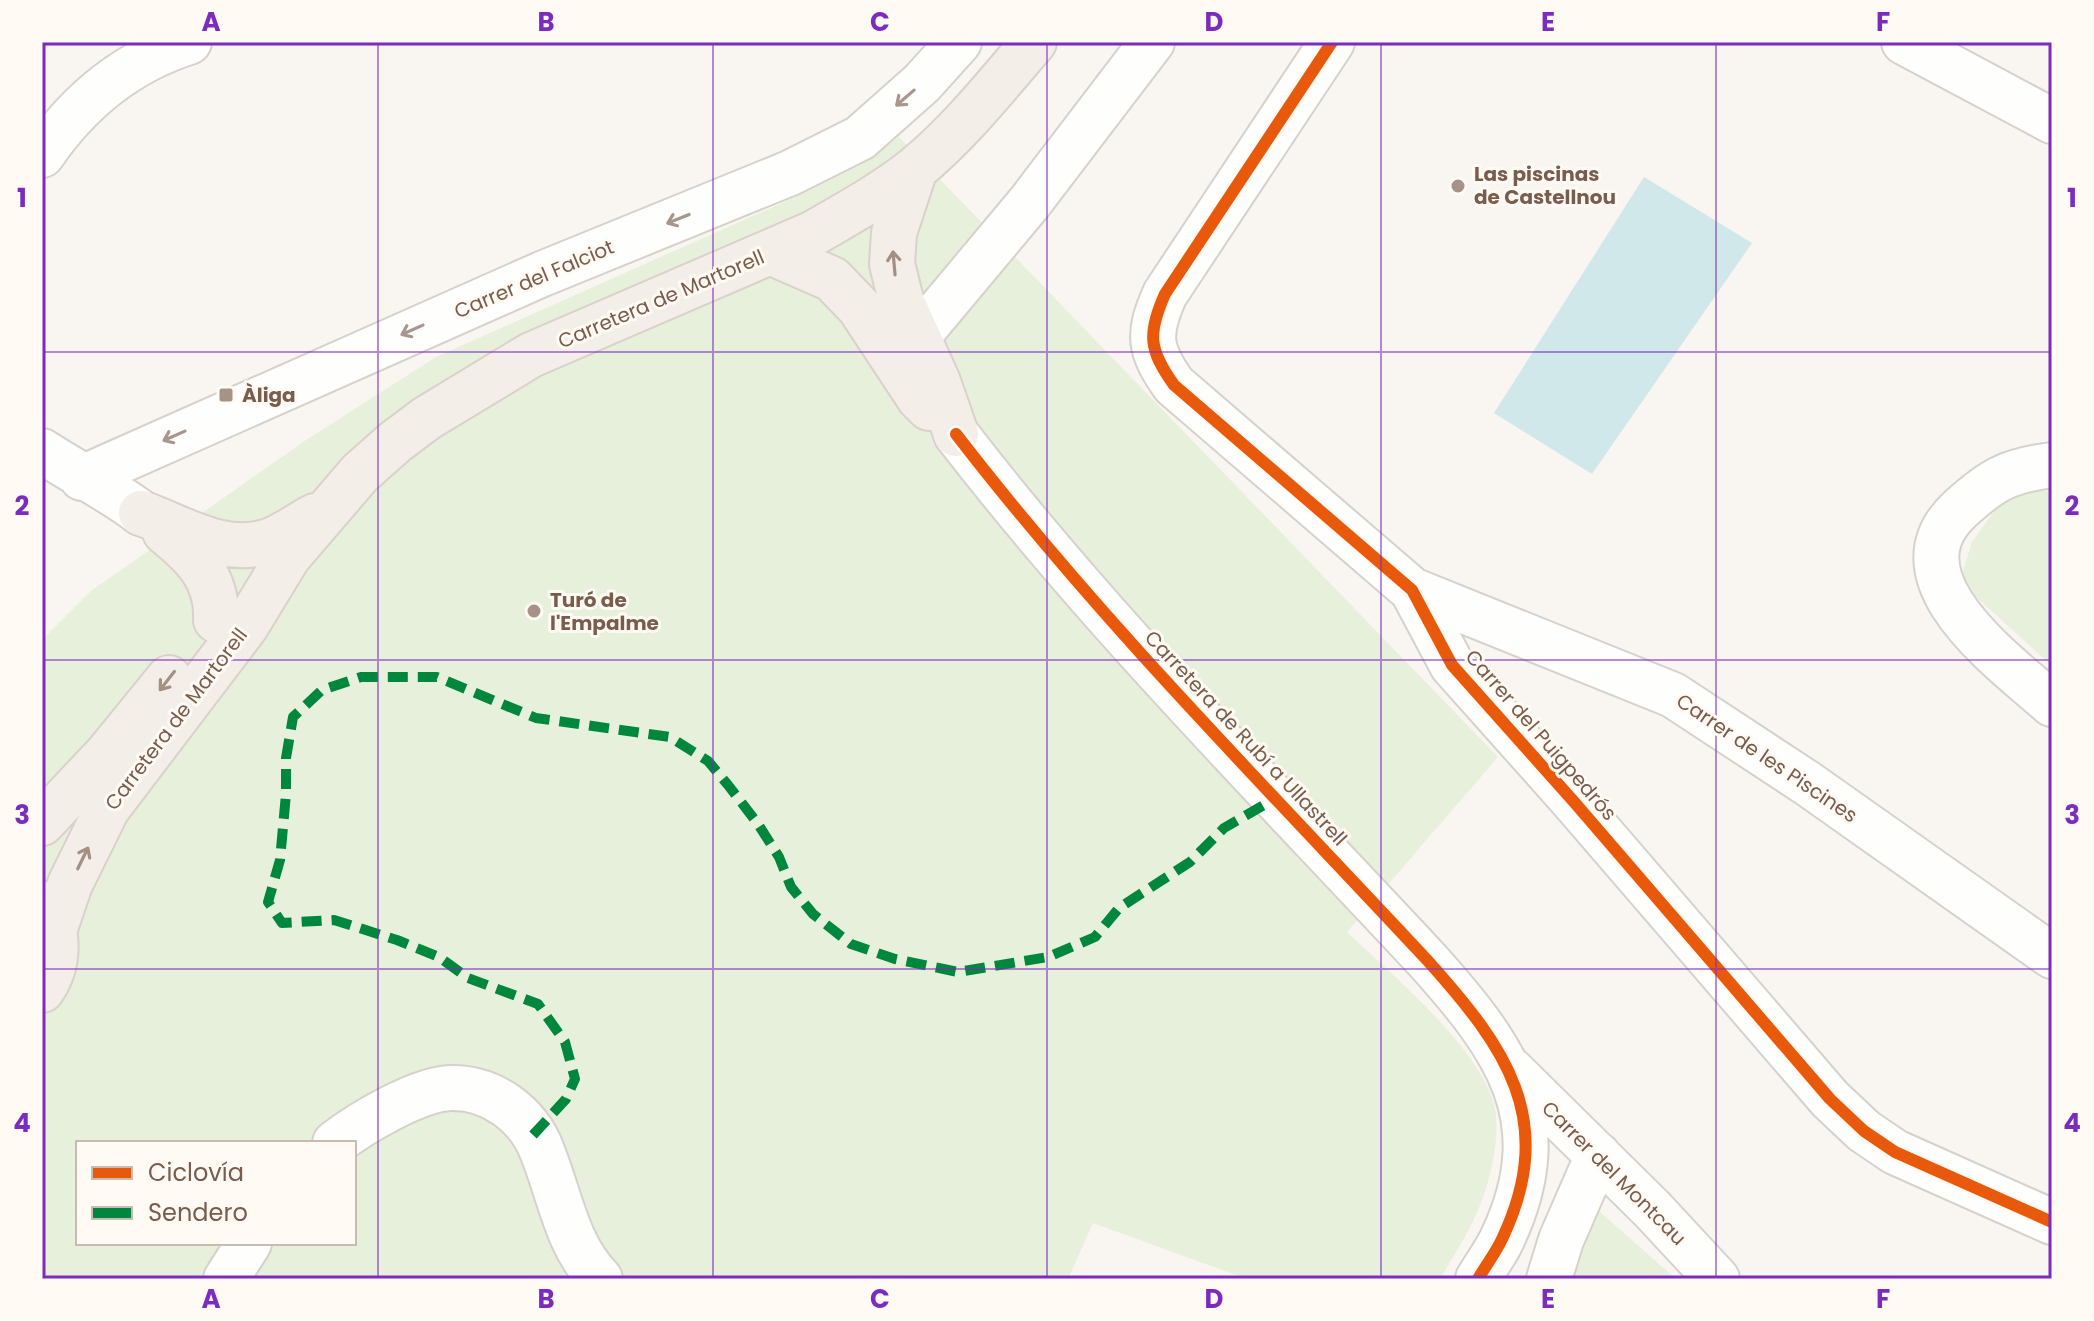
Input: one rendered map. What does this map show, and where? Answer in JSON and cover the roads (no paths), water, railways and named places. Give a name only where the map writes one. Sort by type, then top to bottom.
[{"type":"main road","name":"Carretera de Martorell","points":[[42,990],[53,966],[56,948],[48,916],[70,884],[107,809],[246,626],[288,557],[360,473],[395,442],[494,375],[577,334],[814,233],[841,217],[915,169],[962,126],[1034,42]]},
{"type":"main road","points":[[915,169],[894,233],[892,264],[901,300],[905,346],[919,398],[956,434]]},
{"type":"main road","points":[[770,252],[832,279],[905,346]]},
{"type":"main road","points":[[141,513],[217,544],[245,547],[273,539],[328,509]]},
{"type":"main road","points":[[141,513],[202,564],[213,587],[217,604],[216,620]]},
{"type":"main road","name":"Carretera de Martorell","points":[[42,823],[132,725],[216,620],[288,557]]},
{"type":"street","points":[[42,155],[83,104],[116,76],[161,51],[189,42]]},
{"type":"street","name":"Carrer del Falciot","points":[[82,478],[542,274],[790,173],[860,138],[922,83],[959,42]]},
{"type":"street","points":[[905,346],[1030,202],[1152,42]]},
{"type":"street","name":"Carrer del Puigpedrós","points":[[1332,42],[1165,294],[1153,319],[1151,342],[1160,366],[1174,385],[1412,590],[1452,665],[1830,1099],[1864,1131],[1895,1152],[2052,1222]]},
{"type":"street","points":[[1904,42],[2052,121]]},
{"type":"street","name":"Carretera de Rubí a Ullastrell","points":[[956,434],[1032,530],[1125,639],[1465,1003],[1509,1068]]},
{"type":"street","points":[[42,451],[82,478],[113,491],[141,513]]},
{"type":"street","points":[[2052,465],[2017,470],[1985,486],[1955,514],[1941,536],[1936,558],[1938,579],[1966,626],[2052,704]]},
{"type":"street","name":"Carrer de les Piscines","points":[[1412,590],[1673,695],[1744,740],[2052,956]]},
{"type":"street","points":[[1478,1279],[1503,1237],[1516,1201],[1526,1157],[1526,1127],[1509,1068]]},
{"type":"street","name":"Carrer del Montcau","points":[[1509,1068],[1717,1279]]},
{"type":"street","points":[[338,1141],[362,1123],[416,1098],[449,1088],[477,1091],[506,1103],[523,1119],[541,1147],[575,1246],[600,1279]]},
{"type":"street","points":[[1549,1279],[1561,1240],[1598,1155]]},
{"type":"street","points":[[226,1279],[248,1245]]},
{"type":"water","points":[[1644,177],[1752,243],[1592,474],[1494,413]]},
{"type":"place","name":"Las piscinas de Castellnou","points":[[1458,186]]},
{"type":"place","name":"Àliga","points":[[226,395]]},
{"type":"place","name":"Turó de l'Empalme","points":[[534,611]]}]
